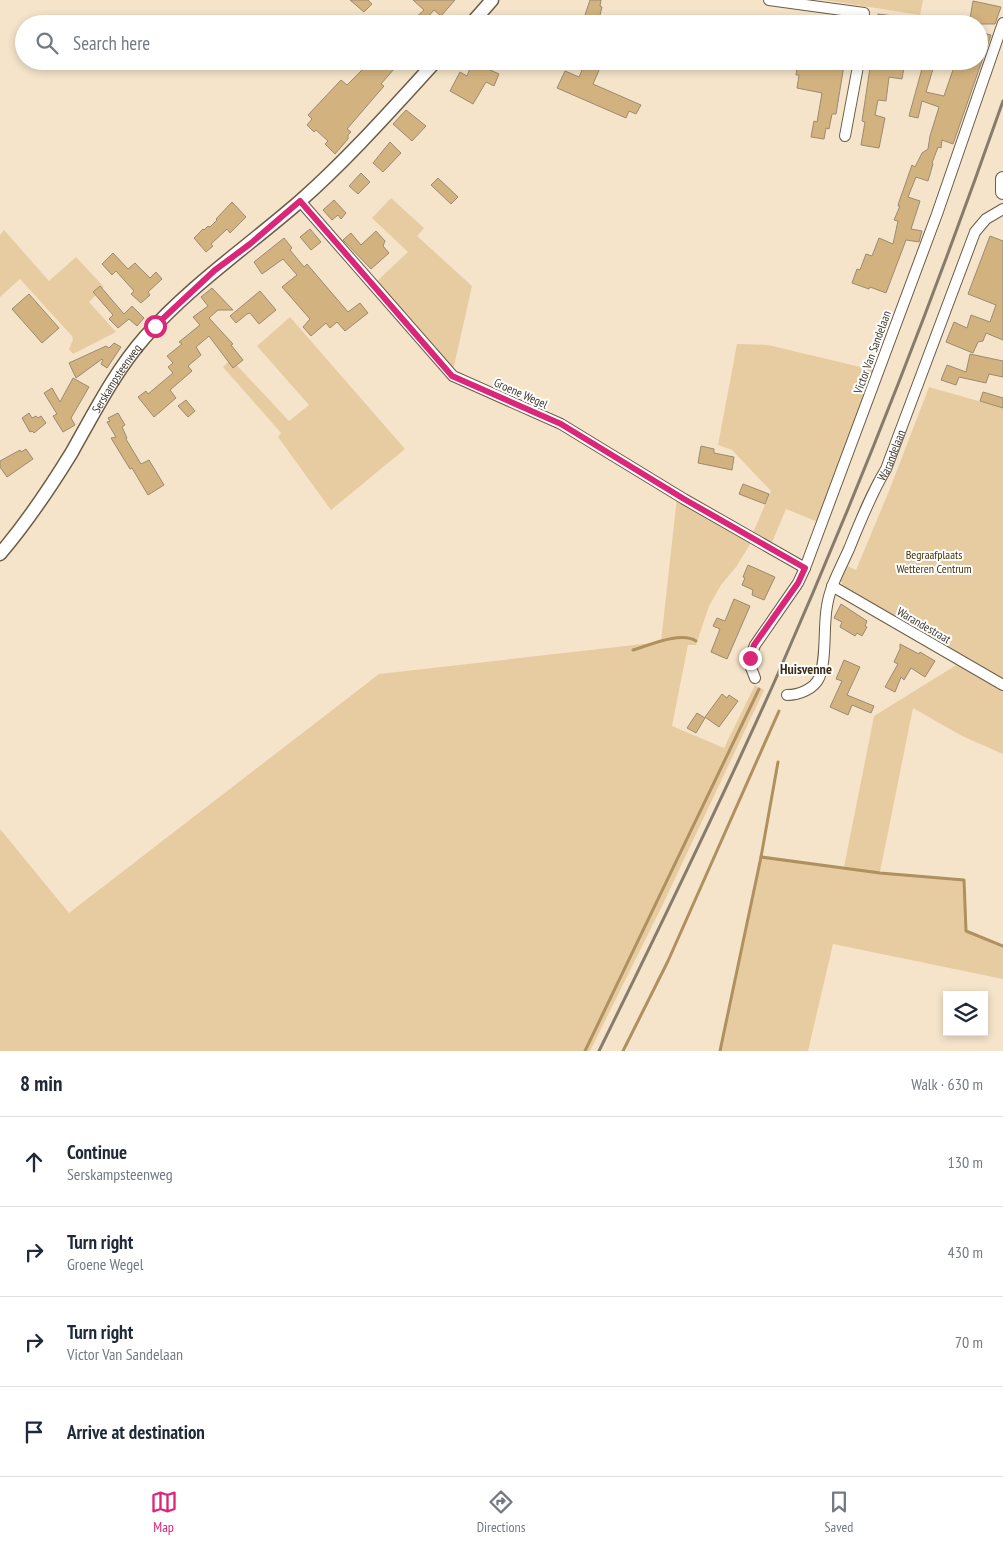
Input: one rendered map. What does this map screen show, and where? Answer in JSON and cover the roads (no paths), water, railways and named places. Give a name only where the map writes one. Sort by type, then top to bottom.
[{"type":"main road","points":[[1003,179],[1003,192]]},
{"type":"street","points":[[479,15],[492,0]]},
{"type":"street","points":[[769,0],[864,13],[864,15]]},
{"type":"street","name":"Victor Van Sandelaan","points":[[988,66],[1003,23]]},
{"type":"street","name":"Serskampsteenweg","points":[[0,554],[43,498],[115,379],[143,339],[198,285],[300,201],[360,143],[428,70]]},
{"type":"street","points":[[845,136],[857,70]]},
{"type":"street","name":"Victor Van Sandelaan","points":[[755,678],[750,658],[754,645],[798,583],[805,568],[936,214],[987,70]]},
{"type":"street","name":"Groene Wegel","points":[[300,201],[452,376],[561,424],[684,499],[805,568]]},
{"type":"street","name":"Warandelaan","points":[[787,695],[797,694],[810,688],[819,678],[826,608],[832,586],[876,486],[886,469],[975,232],[986,219],[1003,209]]},
{"type":"street","name":"Warandestraat","points":[[832,586],[1003,685]]},
{"type":"waterway","points":[[633,650],[674,638],[690,638],[696,641]]},
{"type":"waterway","points":[[585,1051],[759,689]]},
{"type":"waterway","points":[[623,1051],[668,961],[779,711]]},
{"type":"waterway","points":[[761,857],[778,762]]},
{"type":"waterway","points":[[720,1051],[761,857],[880,873],[964,880],[966,931],[1003,946]]},
{"type":"railway","points":[[599,1051],[712,817],[808,605],[896,390],[951,246],[1003,101]]},
{"type":"district","name":"Huisvenne","points":[[806,669]]},
{"type":"park label","name":"Begraafplaats Wetteren Centrum","points":[[934,561]]}]
